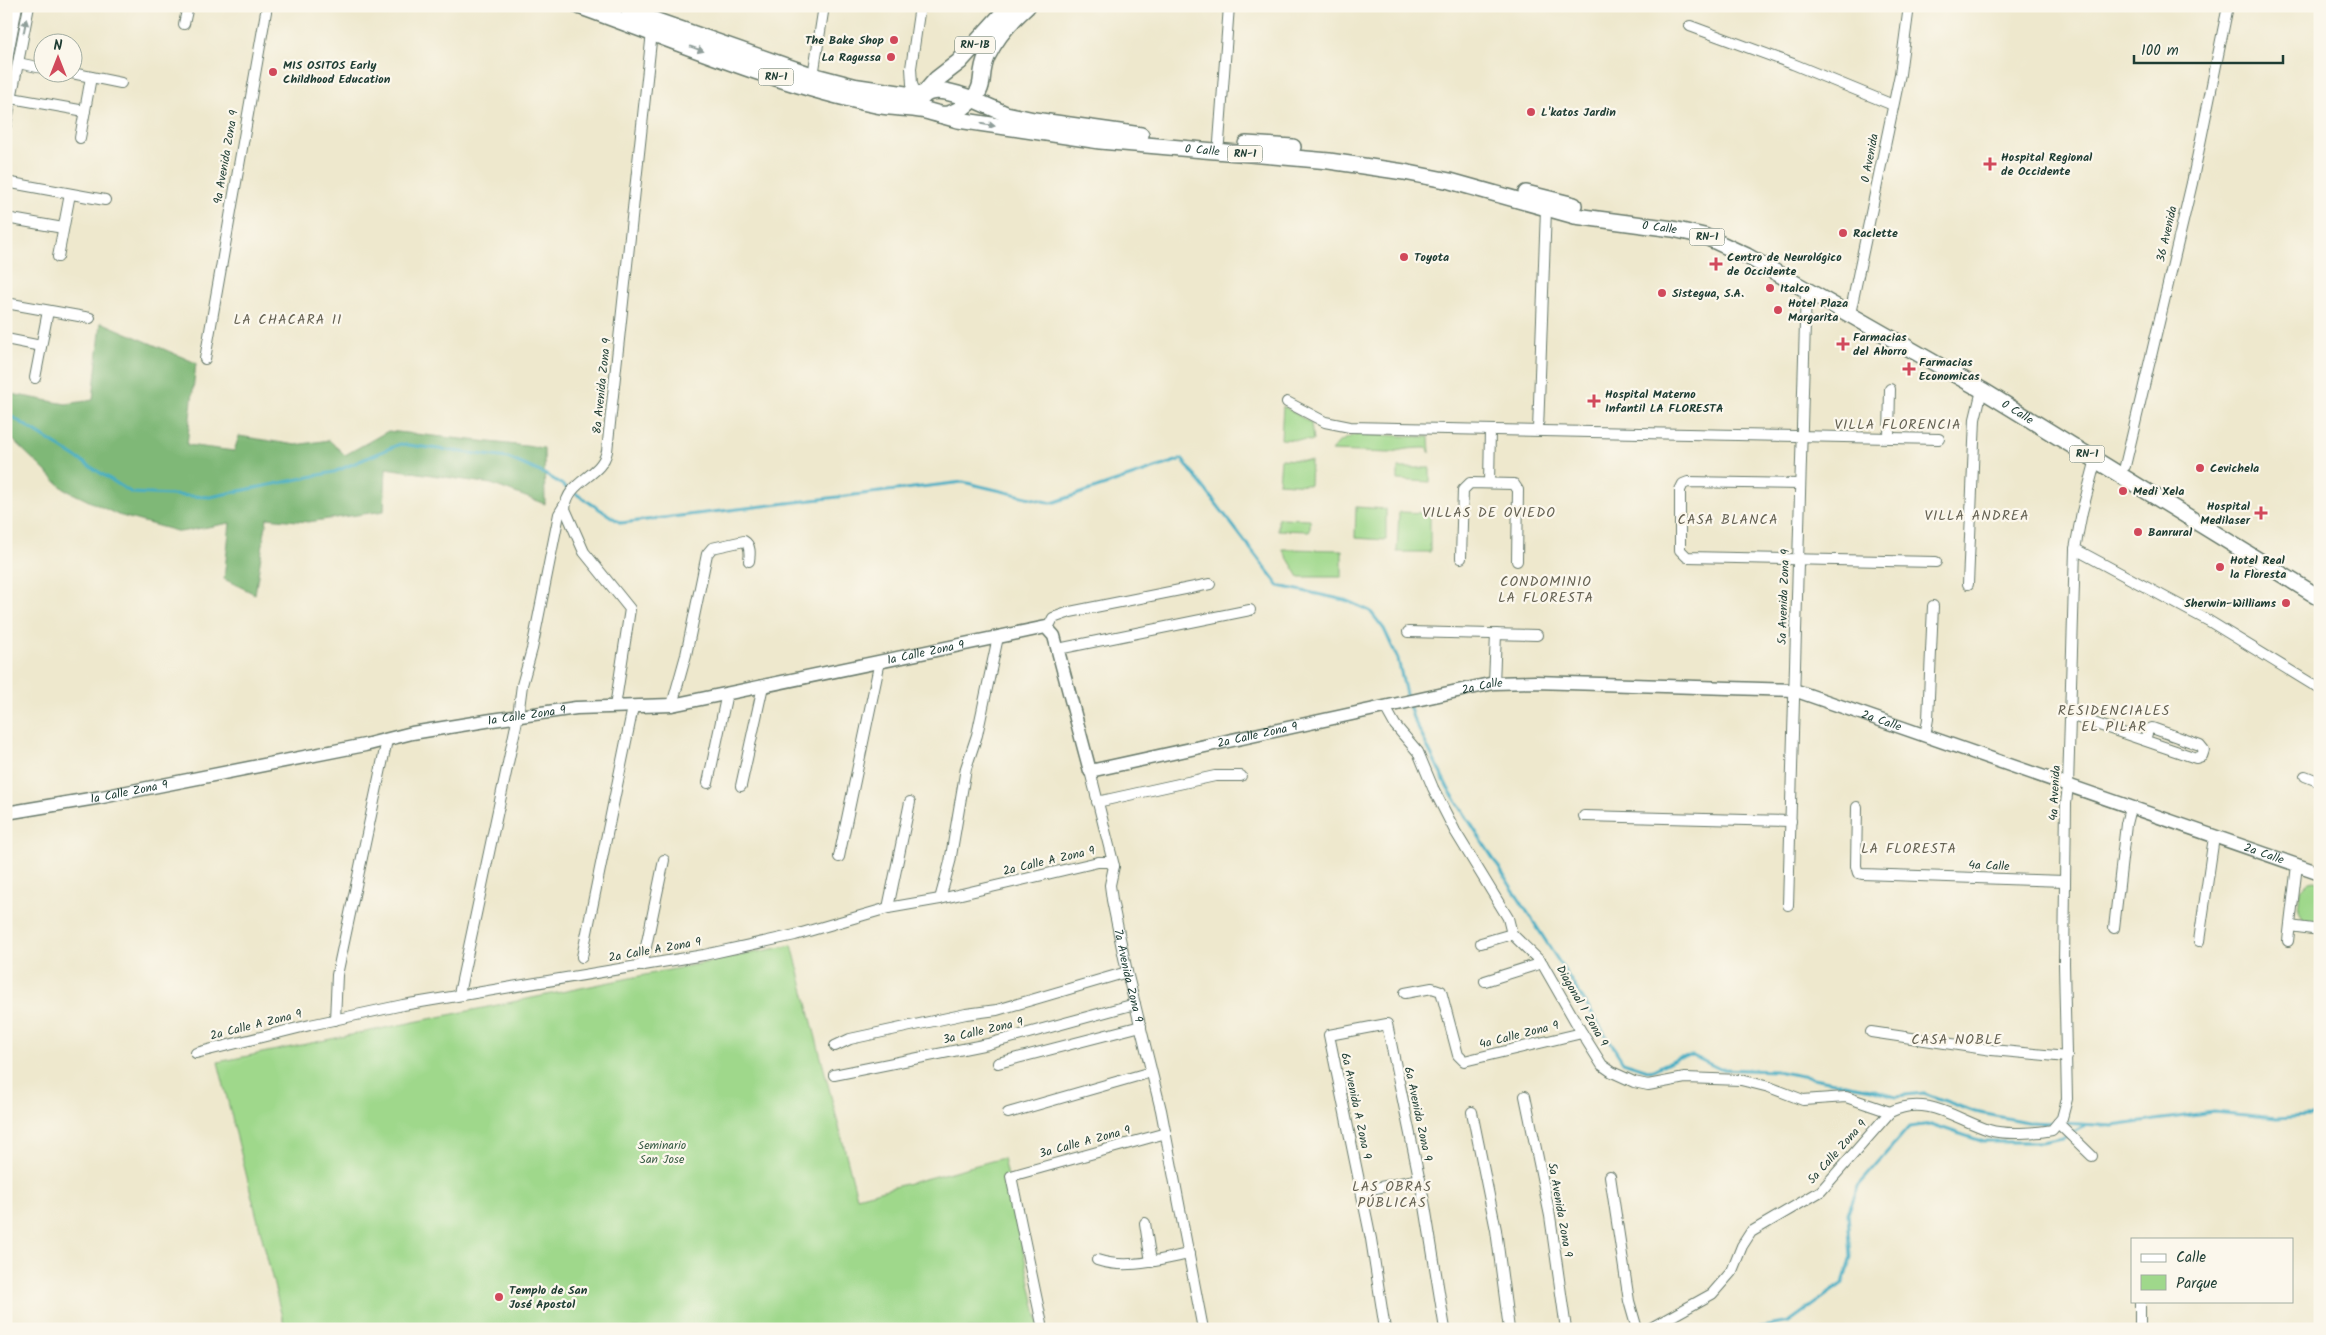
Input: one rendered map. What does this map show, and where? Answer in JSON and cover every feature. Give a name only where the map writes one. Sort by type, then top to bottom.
[{"type":"highway","name":"RN-1","points":[[580,6],[809,87],[878,105],[927,102],[944,92],[972,98]]},
{"type":"highway","name":"RN-1B","points":[[927,102],[937,79],[959,62],[1010,6]]},
{"type":"highway","name":"RN-1B","points":[[972,98],[979,92],[983,82],[984,64],[993,45],[1004,29],[1027,6]]},
{"type":"highway","name":"RN-1","points":[[618,7],[813,76],[927,102],[953,113],[972,98]]},
{"type":"main road","name":"0 Calle","points":[[972,98],[1006,114],[1054,124],[1138,135],[1306,149],[1418,165],[1587,208],[1697,224],[1721,232],[1749,246],[2320,598]]},
{"type":"main road","name":"0 Calle","points":[[927,102],[958,120],[1100,141],[1329,161],[1404,172],[1466,186],[1546,209],[1597,220],[1704,236],[1747,256],[1806,289],[1947,357],[2320,587]]},
{"type":"street","points":[[6,62],[17,6]]},
{"type":"street","points":[[6,125],[9,97],[29,6]]},
{"type":"street","points":[[184,24],[188,6]]},
{"type":"street","name":"9a Avenida Zona 9","points":[[205,359],[266,6]]},
{"type":"street","points":[[813,76],[824,6]]},
{"type":"street","points":[[920,6],[911,77],[914,89],[927,102]]},
{"type":"street","points":[[1219,142],[1229,6]]},
{"type":"street","name":"0 Avenida","points":[[1852,310],[1908,26],[1909,6]]},
{"type":"street","name":"36 Avenida","points":[[2126,466],[2192,183],[2228,6]]},
{"type":"street","points":[[1690,26],[1793,64],[1893,105]]},
{"type":"street","name":"8a Avenida Zona 9","points":[[459,994],[559,514],[576,485],[595,472],[604,462],[607,451],[652,32]]},
{"type":"street","points":[[18,63],[32,66]]},
{"type":"street","points":[[82,75],[121,83]]},
{"type":"street","points":[[80,138],[91,77]]},
{"type":"street","points":[[9,97],[85,111]]},
{"type":"street","points":[[6,182],[104,200]]},
{"type":"street","points":[[58,258],[70,194]]},
{"type":"street","points":[[1538,430],[1546,209]]},
{"type":"street","points":[[6,218],[63,228]]},
{"type":"street","name":"5a Avenida Zona 9","points":[[1788,905],[1806,289]]},
{"type":"street","points":[[6,303],[90,318]]},
{"type":"street","points":[[36,378],[48,310]]},
{"type":"street","points":[[6,339],[41,346]]},
{"type":"street","points":[[1889,438],[1890,389]]},
{"type":"street","points":[[1968,584],[1975,419],[1982,390]]},
{"type":"street","points":[[1287,402],[1316,418],[1340,426],[1939,439]]},
{"type":"street","points":[[1489,483],[1490,430]]},
{"type":"street","name":"4a Avenida","points":[[2058,1123],[2067,1099],[2064,964],[2066,802],[2076,549],[2082,512],[2096,459]]},
{"type":"street","points":[[1800,484],[1688,482],[1683,484],[1680,490],[1680,550],[1687,557],[1936,562]]},
{"type":"street","points":[[1461,558],[1463,490],[1470,483],[1514,484],[1518,490],[1517,561]]},
{"type":"street","points":[[566,503],[566,514],[584,552],[630,610],[615,707]]},
{"type":"street","points":[[672,705],[686,656],[707,554],[712,548],[744,541],[748,545],[749,561]]},
{"type":"street","points":[[2076,549],[2209,621],[2320,689]]},
{"type":"street","points":[[1048,628],[1053,618],[1070,612],[1210,584]]},
{"type":"street","points":[[1925,736],[1928,719],[1933,606]]},
{"type":"street","points":[[1058,649],[1250,610]]},
{"type":"street","name":"1a Calle Zona 9","points":[[6,814],[92,799],[387,740],[412,733],[552,711],[672,705],[1048,628]]},
{"type":"street","name":"7a Avenida Zona 9","points":[[1048,628],[1054,636],[1058,649],[1114,866],[1110,885],[1127,972],[1166,1133],[1203,1329]]},
{"type":"street","points":[[1408,632],[1537,635]]},
{"type":"street","points":[[1494,683],[1496,634]]},
{"type":"street","points":[[940,899],[950,862],[968,760],[977,735],[998,637]]},
{"type":"street","points":[[839,857],[880,661]]},
{"type":"street","name":"2a Calle","points":[[1425,697],[1494,683],[1535,682],[1794,690],[2320,873]]},
{"type":"street","points":[[741,786],[763,686]]},
{"type":"street","points":[[708,783],[727,693]]},
{"type":"street","name":"2a Calle Zona 9","points":[[1090,771],[1425,697]]},
{"type":"street","name":"Diagonal 1 Zona 9","points":[[1388,706],[1395,726],[1418,752],[1433,788],[1455,831],[1508,918],[1512,934],[1542,964],[1582,1033],[1606,1068],[1641,1084],[1655,1084],[1685,1078],[1741,1080],[1769,1087],[1803,1100],[1846,1097],[1890,1112]]},
{"type":"street","points":[[582,957],[633,707]]},
{"type":"street","points":[[2070,715],[2196,758],[2202,756],[2204,750],[2200,744],[2152,728],[2148,730],[2145,740]]},
{"type":"street","points":[[335,1020],[335,996],[341,957],[387,740]]},
{"type":"street","points":[[1097,802],[1214,776],[1241,776]]},
{"type":"street","points":[[2305,776],[2320,782]]},
{"type":"street","points":[[888,908],[910,802]]},
{"type":"street","name":"4a Calle","points":[[1857,807],[1856,866],[1858,872],[1862,874],[2065,881]]},
{"type":"street","points":[[2114,928],[2126,824],[2130,808]]},
{"type":"street","points":[[1584,816],[1791,821]]},
{"type":"street","points":[[2199,941],[2214,837]]},
{"type":"street","points":[[642,966],[664,860]]},
{"type":"street","name":"2a Calle A Zona 9","points":[[196,1053],[335,1020],[459,994],[704,955],[795,935],[888,908],[940,899],[1098,862],[1109,862],[1114,866]]},
{"type":"street","points":[[2288,941],[2297,865]]},
{"type":"street","points":[[2290,926],[2320,930]]},
{"type":"street","points":[[1481,943],[1512,934]]},
{"type":"street","points":[[1485,981],[1542,964]]},
{"type":"street","points":[[835,1046],[850,1039],[954,1016],[997,1010],[1127,972]]},
{"type":"street","name":"4a Calle Zona 9","points":[[1405,993],[1432,988],[1441,992],[1462,1060],[1468,1061],[1582,1033]]},
{"type":"street","name":"3a Calle Zona 9","points":[[834,1075],[988,1044],[1135,1004]]},
{"type":"street","name":"6a Avenida A Zona 9","points":[[1385,1329],[1361,1191],[1329,1035],[1387,1024]]},
{"type":"street","name":"6a Avenida Zona 9","points":[[1387,1024],[1420,1179],[1445,1329]]},
{"type":"street","points":[[998,1063],[1141,1026]]},
{"type":"street","points":[[1871,1032],[1992,1050],[2066,1056]]},
{"type":"street","points":[[1008,1112],[1151,1072]]},
{"type":"street","name":"5a Avenida Zona 9","points":[[1525,1096],[1550,1216],[1566,1329]]},
{"type":"street","points":[[1890,1112],[1904,1106],[1929,1106],[1996,1132],[2048,1130],[2058,1123],[2092,1156]]},
{"type":"street","points":[[1472,1112],[1496,1230],[1509,1329]]},
{"type":"street","name":"5a Calle Zona 9","points":[[1649,1329],[1700,1302],[1716,1290],[1732,1270],[1742,1246],[1751,1232],[1821,1191],[1890,1112]]},
{"type":"street","name":"3a Calle A Zona 9","points":[[1043,1329],[1011,1176],[1166,1133]]},
{"type":"street","points":[[1610,1176],[1629,1302],[1637,1329]]},
{"type":"street","points":[[1361,1191],[1420,1179]]},
{"type":"street","points":[[1146,1223],[1151,1262]]},
{"type":"street","points":[[1097,1260],[1126,1265],[1188,1254]]},
{"type":"street","points":[[2140,1302],[2140,1329]]},
{"type":"green space","points":[[101,322],[196,363],[187,445],[234,451],[239,436],[296,445],[329,440],[345,455],[388,431],[544,448],[545,504],[491,484],[386,468],[384,511],[308,522],[267,518],[255,594],[224,579],[230,523],[180,532],[118,515],[64,489],[13,440],[6,451],[6,393],[66,404],[93,400]]},
{"type":"green space","points":[[1283,406],[1311,423],[1313,441],[1281,439]]},
{"type":"green space","points":[[1357,434],[1429,437],[1430,453],[1427,448],[1407,449],[1390,453],[1331,451],[1339,442]]},
{"type":"green space","points":[[1281,459],[1311,461],[1310,485],[1279,483]]},
{"type":"green space","points":[[1398,468],[1430,468],[1430,482],[1398,480]]},
{"type":"green space","points":[[1356,507],[1386,509],[1386,540],[1355,538]]},
{"type":"green space","points":[[1399,512],[1430,513],[1430,552],[1397,552]]},
{"type":"green space","points":[[1278,518],[1310,519],[1310,531],[1278,530]]},
{"type":"green space","points":[[1282,549],[1342,550],[1342,577],[1299,577]]},
{"type":"green space","points":[[2309,881],[2320,882],[2320,926],[2303,922],[2298,910],[2300,890]]},
{"type":"green space","name":"Seminario San Jose","points":[[792,945],[857,1197],[1003,1158],[1040,1329],[285,1329],[218,1062]]},
{"type":"waterway","points":[[6,413],[132,493],[210,497],[334,472],[400,444],[508,458],[547,475],[621,523],[963,482],[1052,503],[1182,459],[1279,586],[1345,600],[1370,611],[1384,629],[1398,659],[1407,699]]},
{"type":"waterway","points":[[1409,705],[1413,718],[1448,788],[1623,1062],[1651,1071],[1679,1057],[1693,1056],[1720,1069],[1776,1071],[1871,1089],[1896,1096],[1924,1093],[1975,1112],[2027,1122],[2055,1123]]},
{"type":"waterway","points":[[2063,1123],[2113,1126],[2213,1112],[2278,1118],[2320,1115]]},
{"type":"waterway","points":[[1752,1329],[1789,1322],[1843,1283],[1851,1257],[1848,1213],[1859,1184],[1909,1127],[1931,1124],[1984,1142],[2041,1142],[2063,1138],[2086,1125]]},
{"type":"place","name":"The Bake Shop","points":[[894,40]]},
{"type":"place","name":"La Ragussa","points":[[891,57]]},
{"type":"place","name":"MIS OSITOS Early Childhood Education","points":[[273,72]]},
{"type":"place","name":"L'katos Jardin","points":[[1531,112]]},
{"type":"place","name":"Hospital Regional de Occidente","points":[[1990,164]]},
{"type":"place","name":"Raclette","points":[[1843,233]]},
{"type":"place","name":"Toyota","points":[[1404,257]]},
{"type":"place","name":"Centro de Neurológico de Occidente","points":[[1716,264]]},
{"type":"place","name":"Italco","points":[[1770,288]]},
{"type":"place","name":"Sistegua, S.A.","points":[[1662,293]]},
{"type":"place","name":"Hotel Plaza Margarita","points":[[1778,310]]},
{"type":"place","name":"Farmacias del Ahorro","points":[[1843,344]]},
{"type":"place","name":"Farmacias Economicas","points":[[1909,369]]},
{"type":"place","name":"Hospital Materno Infantil LA FLORESTA","points":[[1594,401]]},
{"type":"place","name":"Cevichela","points":[[2200,468]]},
{"type":"place","name":"Medi Xela","points":[[2123,491]]},
{"type":"place","name":"Hospital Medilaser","points":[[2261,513]]},
{"type":"place","name":"Banrural","points":[[2138,532]]},
{"type":"place","name":"Hotel Real la Floresta","points":[[2220,567]]},
{"type":"place","name":"Sherwin-Williams","points":[[2286,603]]},
{"type":"place","name":"Templo de San José Apostol","points":[[499,1297]]},
{"type":"district","name":"LA CHACARA II","points":[[288,320]]},
{"type":"district","name":"VILLA FLORENCIA","points":[[1898,425]]},
{"type":"district","name":"VILLAS DE OVIEDO","points":[[1489,513]]},
{"type":"district","name":"VILLA ANDREA","points":[[1977,516]]},
{"type":"district","name":"CASA BLANCA","points":[[1728,520]]},
{"type":"district","name":"CONDOMINIO LA FLORESTA","points":[[1546,590]]},
{"type":"district","name":"RESIDENCIALES EL PILAR","points":[[2114,720]]},
{"type":"district","name":"LA FLORESTA","points":[[1909,849]]},
{"type":"district","name":"CASA NOBLE","points":[[1957,1040]]},
{"type":"district","name":"LAS OBRAS PÚBLICAS","points":[[1392,1196]]}]
